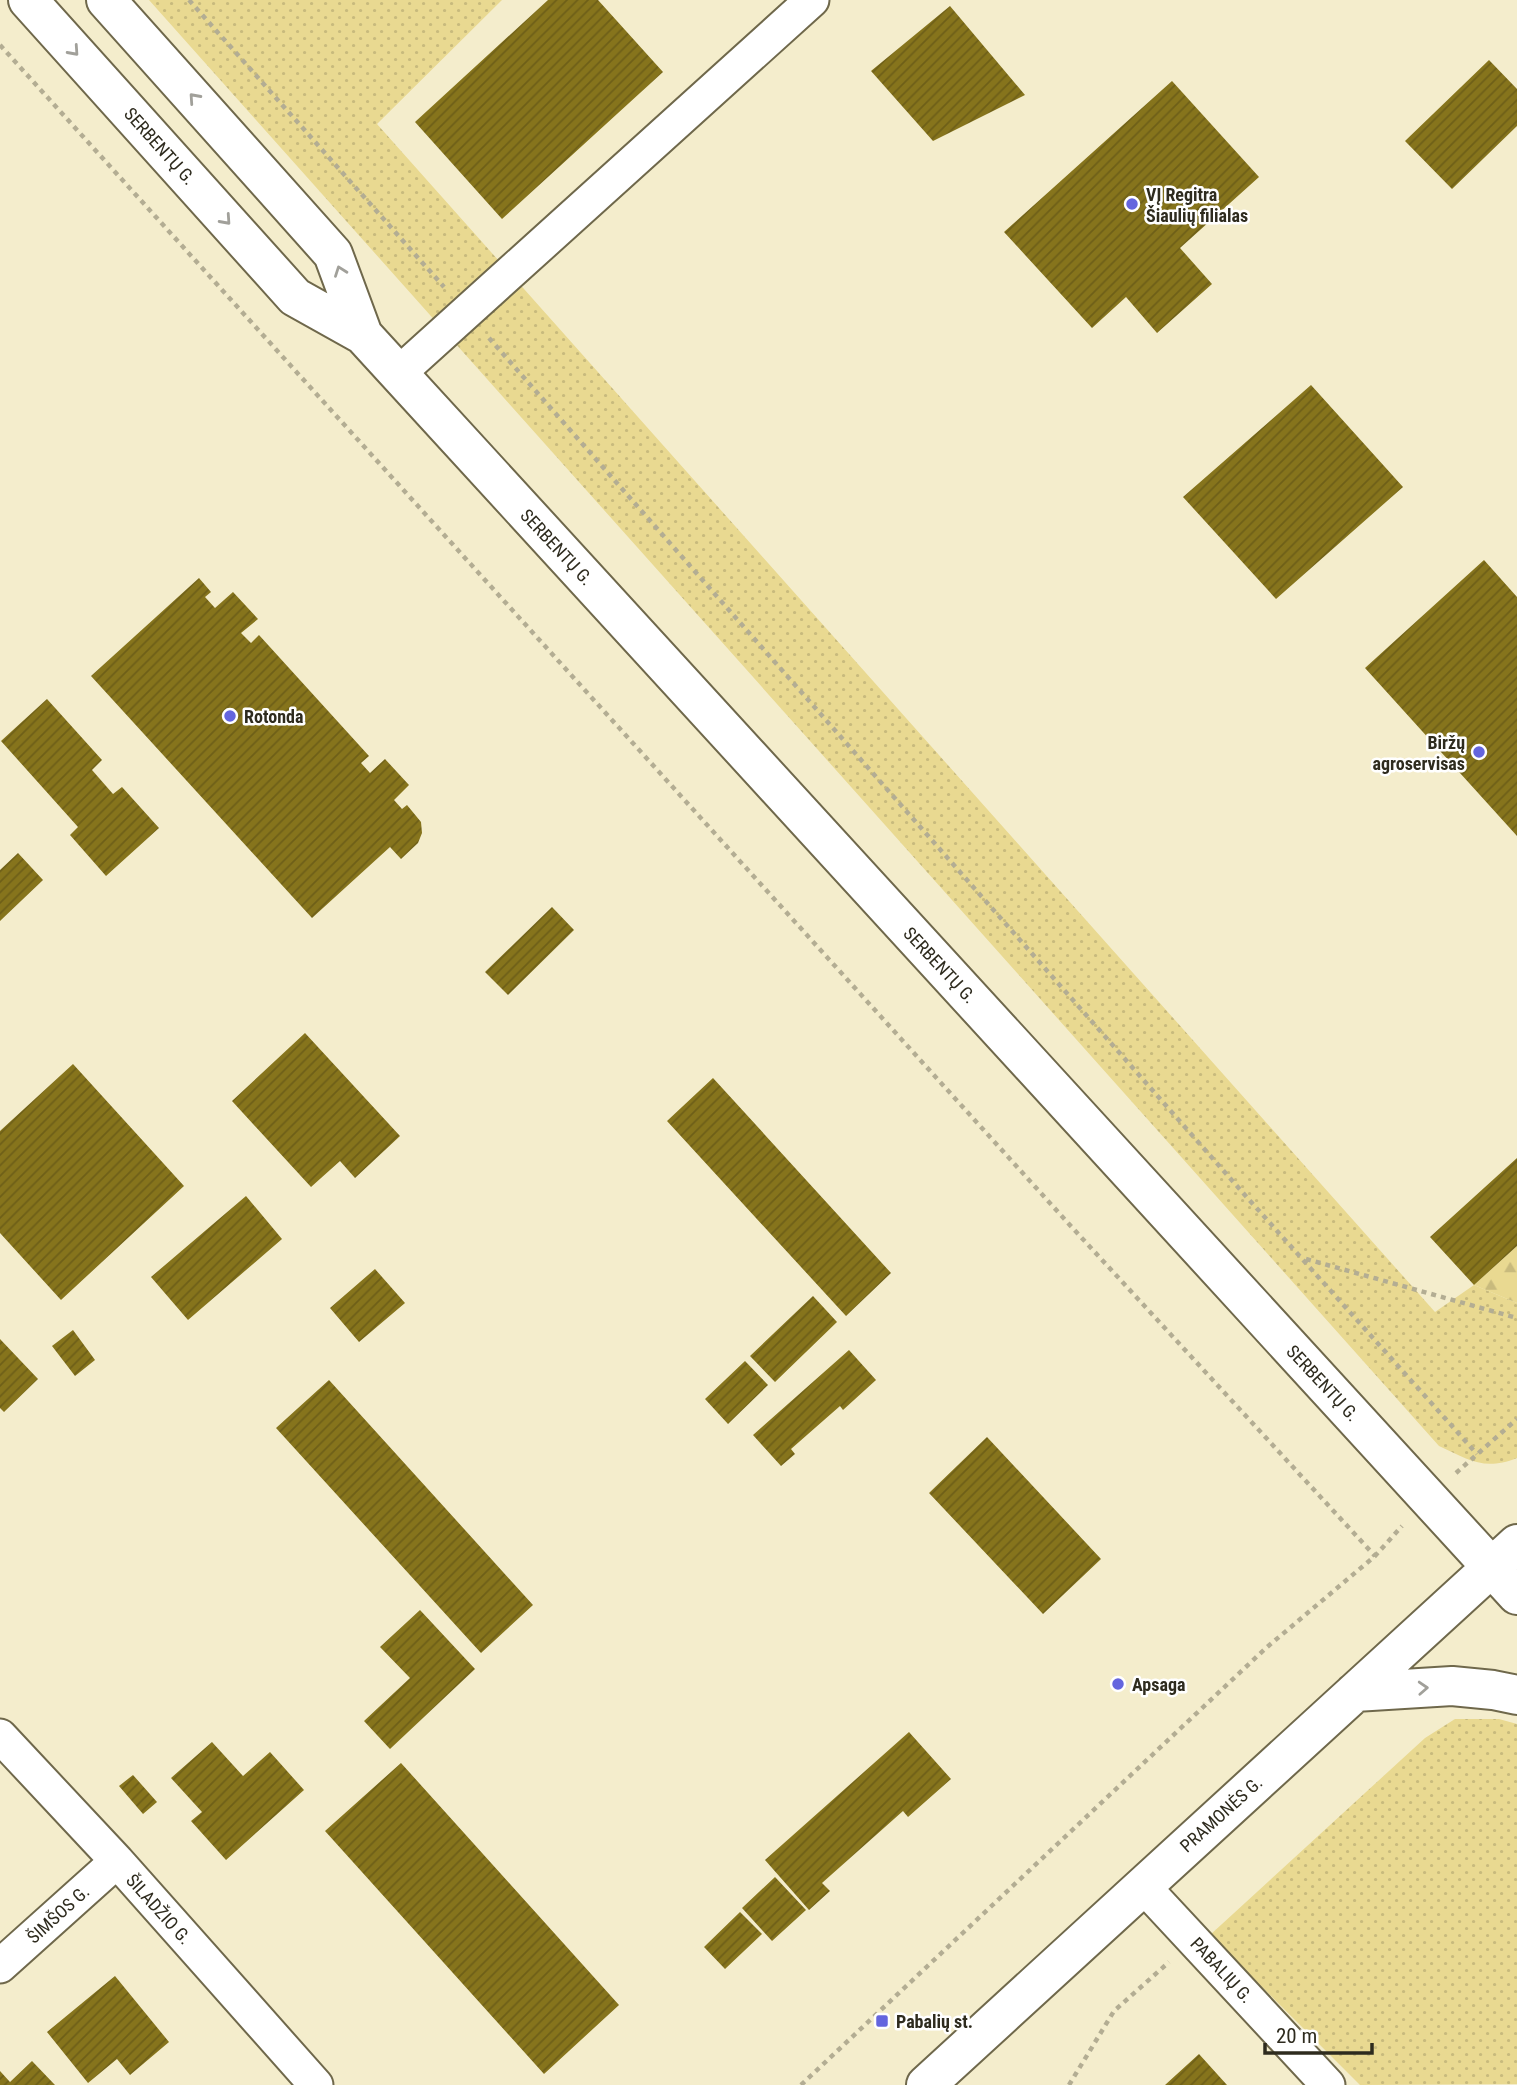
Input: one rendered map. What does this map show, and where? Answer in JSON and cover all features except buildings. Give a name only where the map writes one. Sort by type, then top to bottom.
[{"type":"main road","name":"SERBENTŲ G.","points":[[28,0],[295,297],[363,335],[1428,1498],[1504,1555],[1517,1595]]},
{"type":"main road","name":"SERBENTŲ G.","points":[[106,0],[333,254],[363,335]]},
{"type":"main road","name":"PRAMONĖS G.","points":[[926,2085],[1504,1555]]},
{"type":"main road","points":[[1355,1692],[1452,1686],[1517,1695]]},
{"type":"street","points":[[398,374],[812,0]]},
{"type":"street","name":"ŠILADŽIO G.","points":[[0,1736],[117,1861],[316,2085]]},
{"type":"street","name":"ŠIMŠOS G.","points":[[0,1966],[117,1861]]},
{"type":"street","name":"PABALIŲ G.","points":[[1143,1885],[1328,2085]]},
{"type":"path","points":[[189,0],[1477,1454]]},
{"type":"path","points":[[0,46],[1059,1213],[1374,1556]]},
{"type":"path","points":[[1303,1258],[1517,1318]]},
{"type":"path","points":[[801,2085],[1256,1657],[1374,1556],[1428,1498],[1517,1419]]},
{"type":"path","points":[[1069,2085],[1114,2011],[1193,1939]]},
{"type":"green space","points":[[149,0],[502,0],[377,124],[1435,1312],[1474,1285],[1517,1303],[1517,1458],[1486,1464],[1439,1446]]},
{"type":"green space","points":[[1517,1246],[1517,1303],[1474,1285]]},
{"type":"green space","points":[[1455,1719],[1499,1719],[1517,1724],[1517,2084],[1360,2085],[1210,1935],[1425,1738]]},
{"type":"place","name":"VĮ Regitra Šiaulių filialas","points":[[1132,204]]},
{"type":"place","name":"Rotonda","points":[[230,716]]},
{"type":"place","name":"Biržų agroservisas","points":[[1479,752]]},
{"type":"place","name":"Apsaga","points":[[1118,1684]]},
{"type":"place","name":"Pabalių st.","points":[[882,2021]]}]
